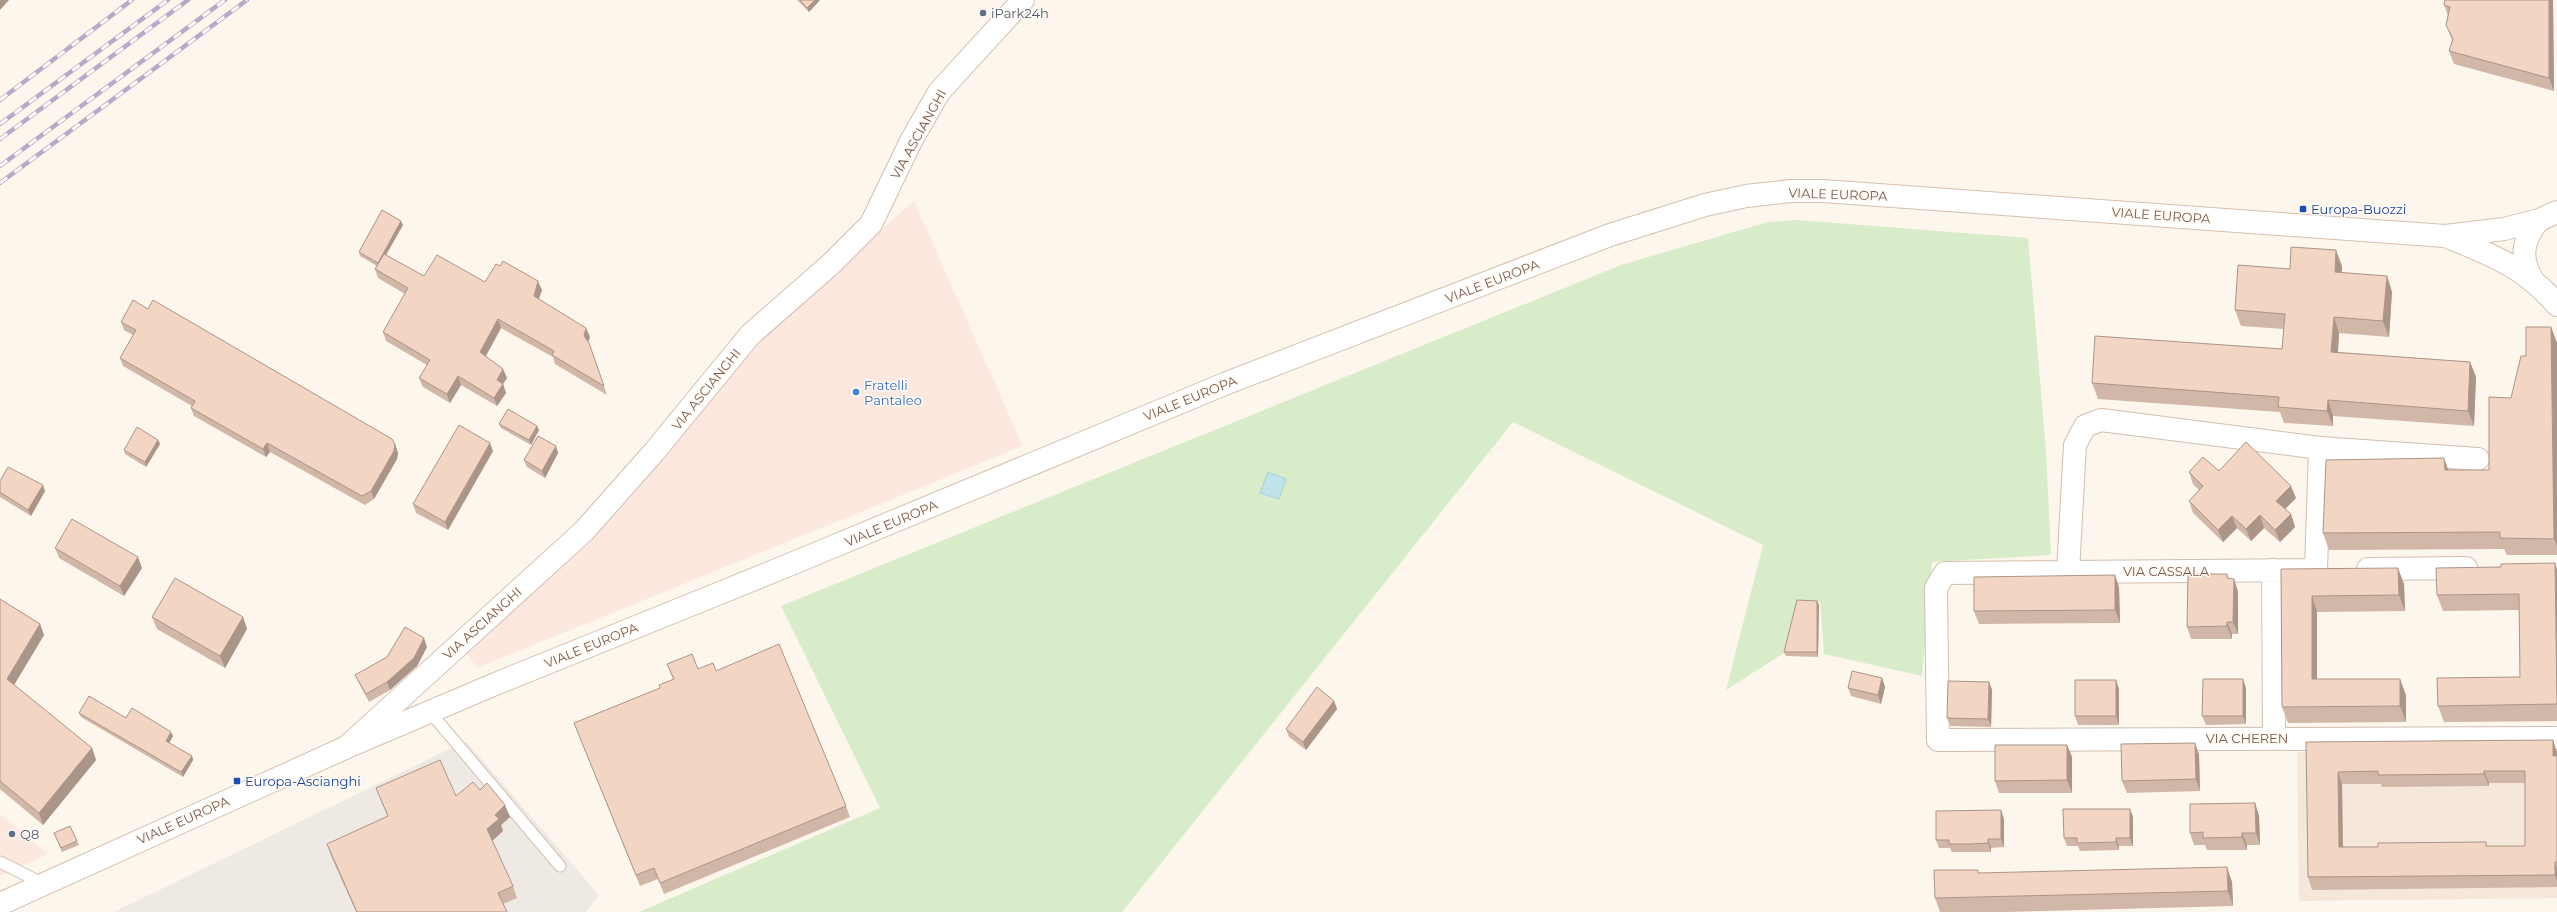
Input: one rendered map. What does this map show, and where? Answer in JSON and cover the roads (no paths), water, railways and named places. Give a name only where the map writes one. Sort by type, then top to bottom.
[{"type":"street","name":"VIA ASCIANGHI","points":[[347,747],[584,530],[654,452],[750,335],[831,264],[871,224],[911,141],[939,92],[1023,0]]},
{"type":"street","name":"VIALE EUROPA","points":[[0,904],[42,883],[347,747],[1227,383],[1610,236],[1705,205],[1746,196],[1791,191],[1823,191],[2445,236]]},
{"type":"street","points":[[2445,236],[2504,229],[2551,212]]},
{"type":"street","points":[[2548,293],[2526,270],[2523,258],[2524,244],[2530,230],[2551,212]]},
{"type":"street","points":[[2445,236],[2499,257],[2548,293]]},
{"type":"street","points":[[2068,572],[2075,445],[2085,426],[2101,420],[2320,448],[2478,459]]},
{"type":"street","points":[[2316,570],[2320,448]]},
{"type":"street","name":"VIA CASSALA","points":[[1938,740],[1936,588],[1945,573],[2487,568]]},
{"type":"street","points":[[2273,570],[2274,737]]},
{"type":"street","name":"VIA CHEREN","points":[[1938,740],[2274,737],[2557,738]]},
{"type":"lane","points":[[430,712],[560,866]]},
{"type":"lane","points":[[0,862],[42,883]]},
{"type":"water","points":[[1268,472],[1286,479],[1279,499],[1260,493]]},
{"type":"railway","points":[[0,100],[132,0]]},
{"type":"railway","points":[[0,124],[168,0]]},
{"type":"railway","points":[[0,139],[188,0]]},
{"type":"railway","points":[[0,166],[225,0]]},
{"type":"railway","points":[[0,183],[247,0]]},
{"type":"place","name":"iPark24h","points":[[983,13]]},
{"type":"place","name":"Europa-Buozzi","points":[[2303,209]]},
{"type":"place","name":"Fratelli Pantaleo","points":[[856,392]]},
{"type":"place","name":"Europa-Ascianghi","points":[[237,781]]},
{"type":"place","name":"Q8","points":[[12,834]]}]
